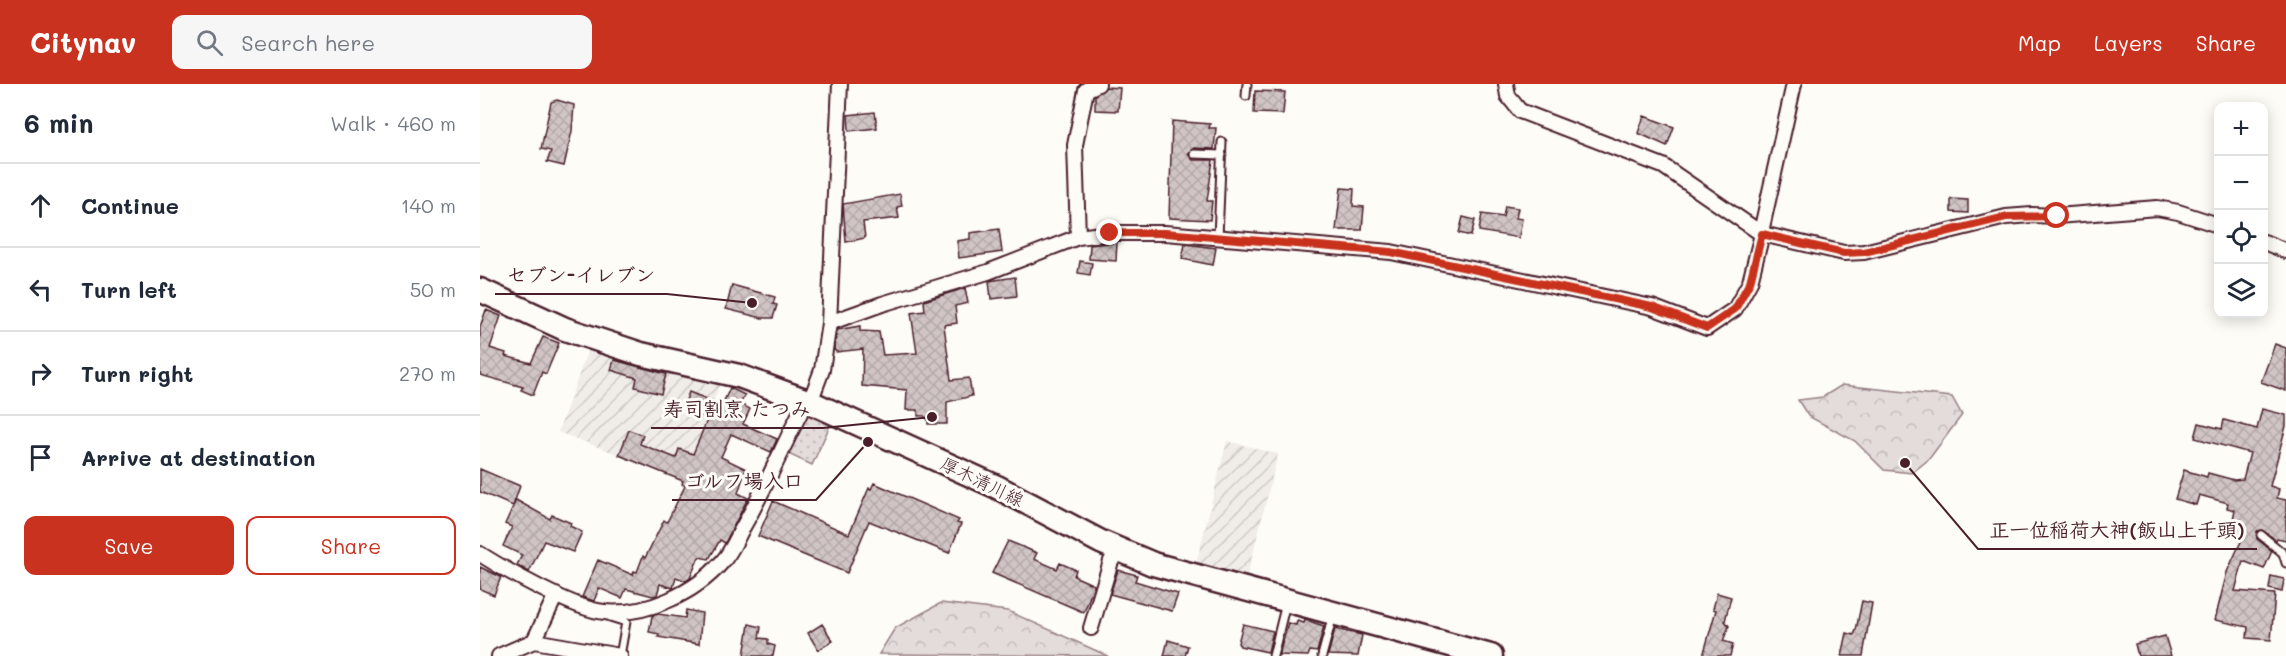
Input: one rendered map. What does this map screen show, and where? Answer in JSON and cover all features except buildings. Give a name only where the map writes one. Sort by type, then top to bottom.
[{"type":"main road","name":"厚木清川線","points":[[480,290],[565,329],[641,354],[739,376],[810,402],[997,487],[1121,551],[1191,576],[1491,656]]},
{"type":"street","points":[[480,554],[556,595],[602,612],[638,608],[680,595],[704,580],[724,561],[758,500],[802,409],[810,402],[822,370],[829,323],[840,84]]},
{"type":"street","points":[[1078,237],[1075,145],[1086,90],[1098,84]]},
{"type":"street","points":[[1506,84],[1508,96],[1520,111],[1663,166],[1762,233],[1844,253],[1864,252],[2015,217],[2157,208],[2214,224]]},
{"type":"street","points":[[829,323],[882,304],[988,272],[1078,237],[1110,233],[1165,233],[1391,252],[1652,307],[1707,328],[1735,309],[1750,282],[1794,84]]},
{"type":"street","points":[[2268,244],[2286,251]]},
{"type":"street","points":[[1091,628],[1111,561],[1121,551]]},
{"type":"street","points":[[534,641],[556,595]]},
{"type":"street","points":[[499,656],[534,641],[620,656]]},
{"type":"lane","points":[[1246,96],[1247,84]]},
{"type":"lane","points":[[1218,237],[1222,142]]},
{"type":"lane","points":[[1194,154],[1222,155]]},
{"type":"lane","points":[[2261,535],[2283,553],[2286,563]]},
{"type":"lane","points":[[1273,656],[1287,602]]},
{"type":"lane","points":[[602,612],[626,622],[620,656]]},
{"type":"lane","points":[[1322,656],[1333,615]]},
{"type":"shaded area","points":[[588,350],[720,384],[684,479],[558,432]]},
{"type":"shaded area","points":[[1227,441],[1278,454],[1247,577],[1196,564]]},
{"type":"green space","points":[[1842,385],[1952,397],[1962,415],[1929,459],[1912,473],[1884,470],[1855,441],[1808,416],[1798,400],[1823,397]]},
{"type":"green space","points":[[809,413],[831,423],[812,465],[786,453],[802,417]]},
{"type":"green space","points":[[941,603],[1008,611],[1108,656],[879,654],[895,628]]},
{"type":"place","name":"セブン-イレブン","points":[[752,303]]},
{"type":"place","name":"寿司割烹 たつみ","points":[[932,417]]},
{"type":"place","name":"ゴルフ場入口","points":[[868,442]]},
{"type":"place","name":"正一位稲荷大神(飯山上千頭)","points":[[1905,463]]},
{"type":"route","points":[[1110,233],[1186,234],[1188,236],[1300,243],[1391,252],[1652,307],[1707,328],[1735,309],[1750,282],[1762,234],[1844,253],[1864,252],[2006,217],[2057,216]]}]
